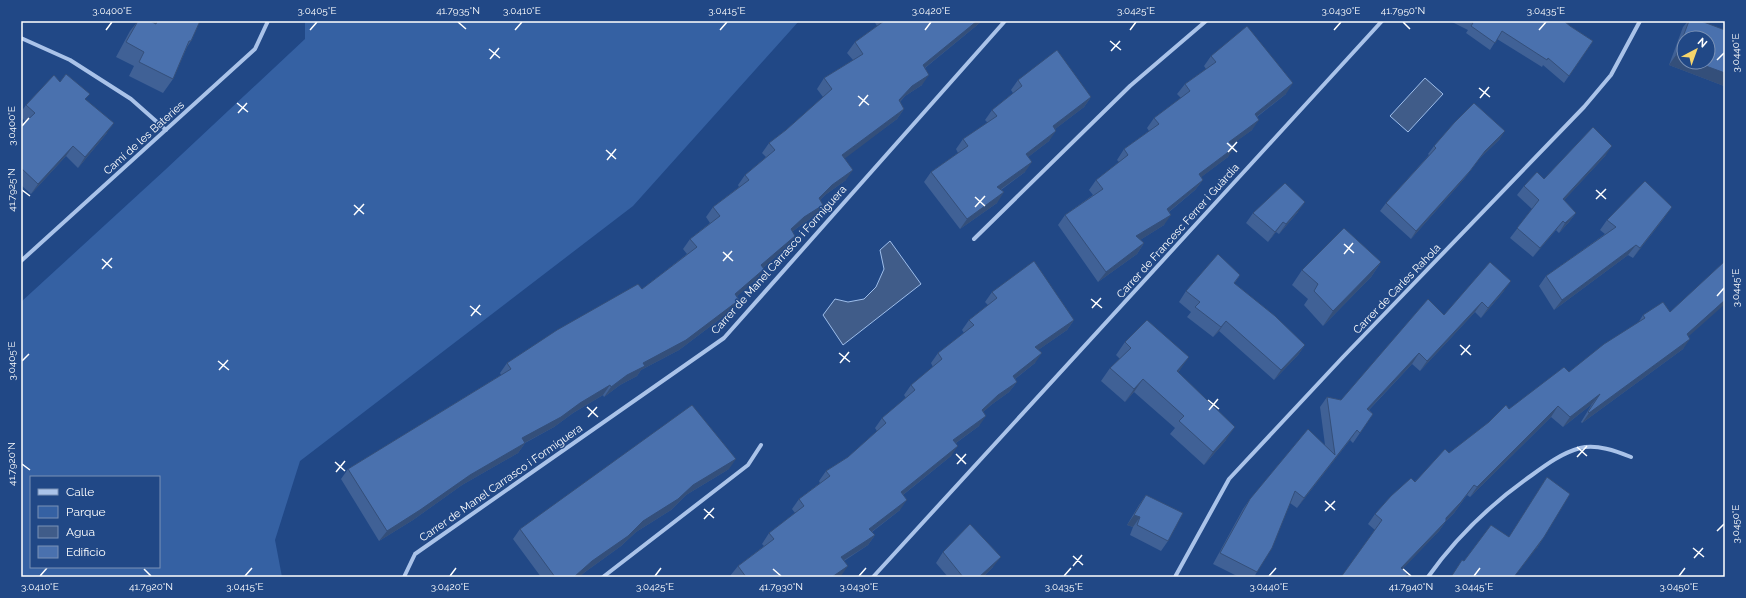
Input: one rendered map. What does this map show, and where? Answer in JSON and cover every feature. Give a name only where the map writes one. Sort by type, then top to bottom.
[{"type":"street","name":"Camí de les Bateries","points":[[21,261],[255,49],[268,21]]},
{"type":"street","name":"Carrer de Manel Carrasco i Formiguera","points":[[404,577],[415,554],[724,338],[1004,21]]},
{"type":"street","points":[[974,239],[1130,86],[1206,21]]},
{"type":"street","name":"Carrer de Francesc Ferrer i Guàrdia","points":[[873,577],[1382,21]]},
{"type":"street","name":"Carrer de Carles Rahola","points":[[1175,577],[1229,478],[1343,357],[1584,107],[1611,75],[1640,21]]},
{"type":"street","points":[[21,38],[70,60],[131,99],[166,130]]},
{"type":"street","points":[[603,577],[748,466],[761,444]]},
{"type":"street","points":[[1428,577],[1440,560],[1477,518],[1507,492],[1563,454],[1582,448],[1601,448],[1631,457]]},
{"type":"green space","points":[[305,21],[799,21],[633,206],[300,461],[275,540],[282,577],[21,577],[21,302],[305,39]]},
{"type":"water","points":[[1425,78],[1443,94],[1408,132],[1390,116]]},
{"type":"water","points":[[890,241],[921,284],[843,345],[823,315],[835,299],[848,302],[864,299],[876,287],[884,269],[880,250]]},
{"type":"building","points":[[138,21],[150,21],[156,24],[157,21],[200,21],[191,41],[189,41],[173,79],[139,62],[144,52],[126,42]]},
{"type":"building","points":[[884,21],[977,21],[923,65],[929,75],[912,86],[899,100],[904,109],[842,155],[853,170],[832,185],[819,198],[823,205],[804,217],[791,229],[795,236],[761,265],[764,269],[735,294],[739,300],[686,340],[643,363],[645,366],[627,375],[611,387],[610,385],[580,403],[561,417],[522,438],[525,443],[470,475],[387,531],[348,469],[511,369],[507,363],[557,330],[638,284],[642,289],[697,247],[690,239],[720,216],[713,207],[749,180],[745,175],[775,150],[769,143],[832,89],[824,78],[863,54],[855,42]]},
{"type":"building","points":[[1469,21],[1564,21],[1593,41],[1569,76],[1548,58],[1547,60],[1502,31],[1495,43],[1471,26],[1473,23]]},
{"type":"building","points":[[1689,21],[1701,21],[1725,30],[1725,73],[1716,70],[1716,30],[1686,30]]},
{"type":"building","points":[[1247,26],[1293,83],[1255,114],[1259,120],[1229,142],[1235,147],[1199,174],[1203,180],[1167,209],[1171,215],[1136,236],[1144,243],[1106,272],[1065,215],[1103,189],[1096,180],[1128,155],[1124,149],[1159,124],[1154,118],[1190,91],[1185,84],[1216,62],[1211,56]]},
{"type":"building","points":[[1057,50],[1091,97],[1053,126],[1056,131],[1026,154],[1032,162],[997,187],[1004,192],[967,219],[931,172],[968,146],[963,139],[997,116],[992,110],[1022,86],[1018,80]]},
{"type":"building","points":[[66,74],[90,94],[85,99],[114,123],[85,157],[73,146],[38,184],[21,168],[21,126],[35,113],[26,105],[54,75],[60,82]]},
{"type":"building","points":[[1474,103],[1505,131],[1485,151],[1470,171],[1416,231],[1386,203],[1436,148],[1434,146],[1454,123]]},
{"type":"building","points":[[1593,127],[1612,146],[1563,199],[1576,213],[1565,223],[1563,221],[1540,248],[1517,228],[1539,200],[1524,186],[1537,172],[1544,179]]},
{"type":"building","points":[[1645,181],[1672,207],[1640,248],[1636,245],[1562,300],[1546,276],[1616,227],[1607,220]]},
{"type":"building","points":[[1285,183],[1305,202],[1286,224],[1283,222],[1275,232],[1253,213]]},
{"type":"building","points":[[1344,228],[1381,262],[1333,311],[1314,291],[1318,284],[1302,270]]},
{"type":"building","points":[[1218,254],[1240,275],[1234,283],[1275,316],[1305,345],[1281,370],[1226,321],[1221,327],[1195,307],[1200,302],[1186,291]]},
{"type":"building","points":[[1034,261],[1074,320],[1035,347],[1042,353],[1013,376],[1017,382],[998,395],[982,410],[986,416],[953,440],[958,446],[901,492],[907,500],[869,529],[875,535],[841,557],[848,566],[832,577],[746,577],[738,566],[774,539],[769,533],[804,506],[799,499],[830,476],[826,471],[848,457],[886,423],[882,418],[915,390],[911,385],[942,359],[938,353],[974,325],[969,320],[997,298],[992,292]]},
{"type":"building","points":[[1725,261],[1725,300],[1687,334],[1690,339],[1589,413],[1588,412],[1600,394],[1570,417],[1558,406],[1477,487],[1474,485],[1446,518],[1446,521],[1401,568],[1408,573],[1405,577],[1341,577],[1382,520],[1375,514],[1391,496],[1411,478],[1415,482],[1445,449],[1449,453],[1489,422],[1506,405],[1509,409],[1564,367],[1569,372],[1604,344],[1645,318],[1643,315],[1663,302],[1670,312]]},
{"type":"building","points":[[1490,262],[1511,281],[1488,308],[1482,302],[1427,361],[1419,353],[1367,409],[1373,414],[1360,433],[1357,430],[1304,498],[1295,491],[1272,548],[1257,572],[1220,553],[1250,499],[1308,429],[1335,455],[1327,397],[1341,400],[1428,299],[1444,315]]},
{"type":"building","points":[[1147,320],[1189,357],[1177,371],[1235,427],[1213,452],[1179,421],[1184,416],[1143,379],[1134,389],[1110,368],[1131,348],[1125,342]]},
{"type":"building","points":[[692,405],[736,459],[693,485],[678,499],[643,521],[628,536],[592,561],[574,577],[555,577],[520,529]]},
{"type":"building","points":[[1547,477],[1570,494],[1544,537],[1514,577],[1451,577],[1462,560],[1464,561],[1491,525],[1509,537]]},
{"type":"building","points":[[1146,495],[1183,513],[1168,541],[1137,525],[1140,517],[1134,515]]},
{"type":"building","points":[[970,524],[1001,557],[979,577],[963,577],[943,552]]}]
